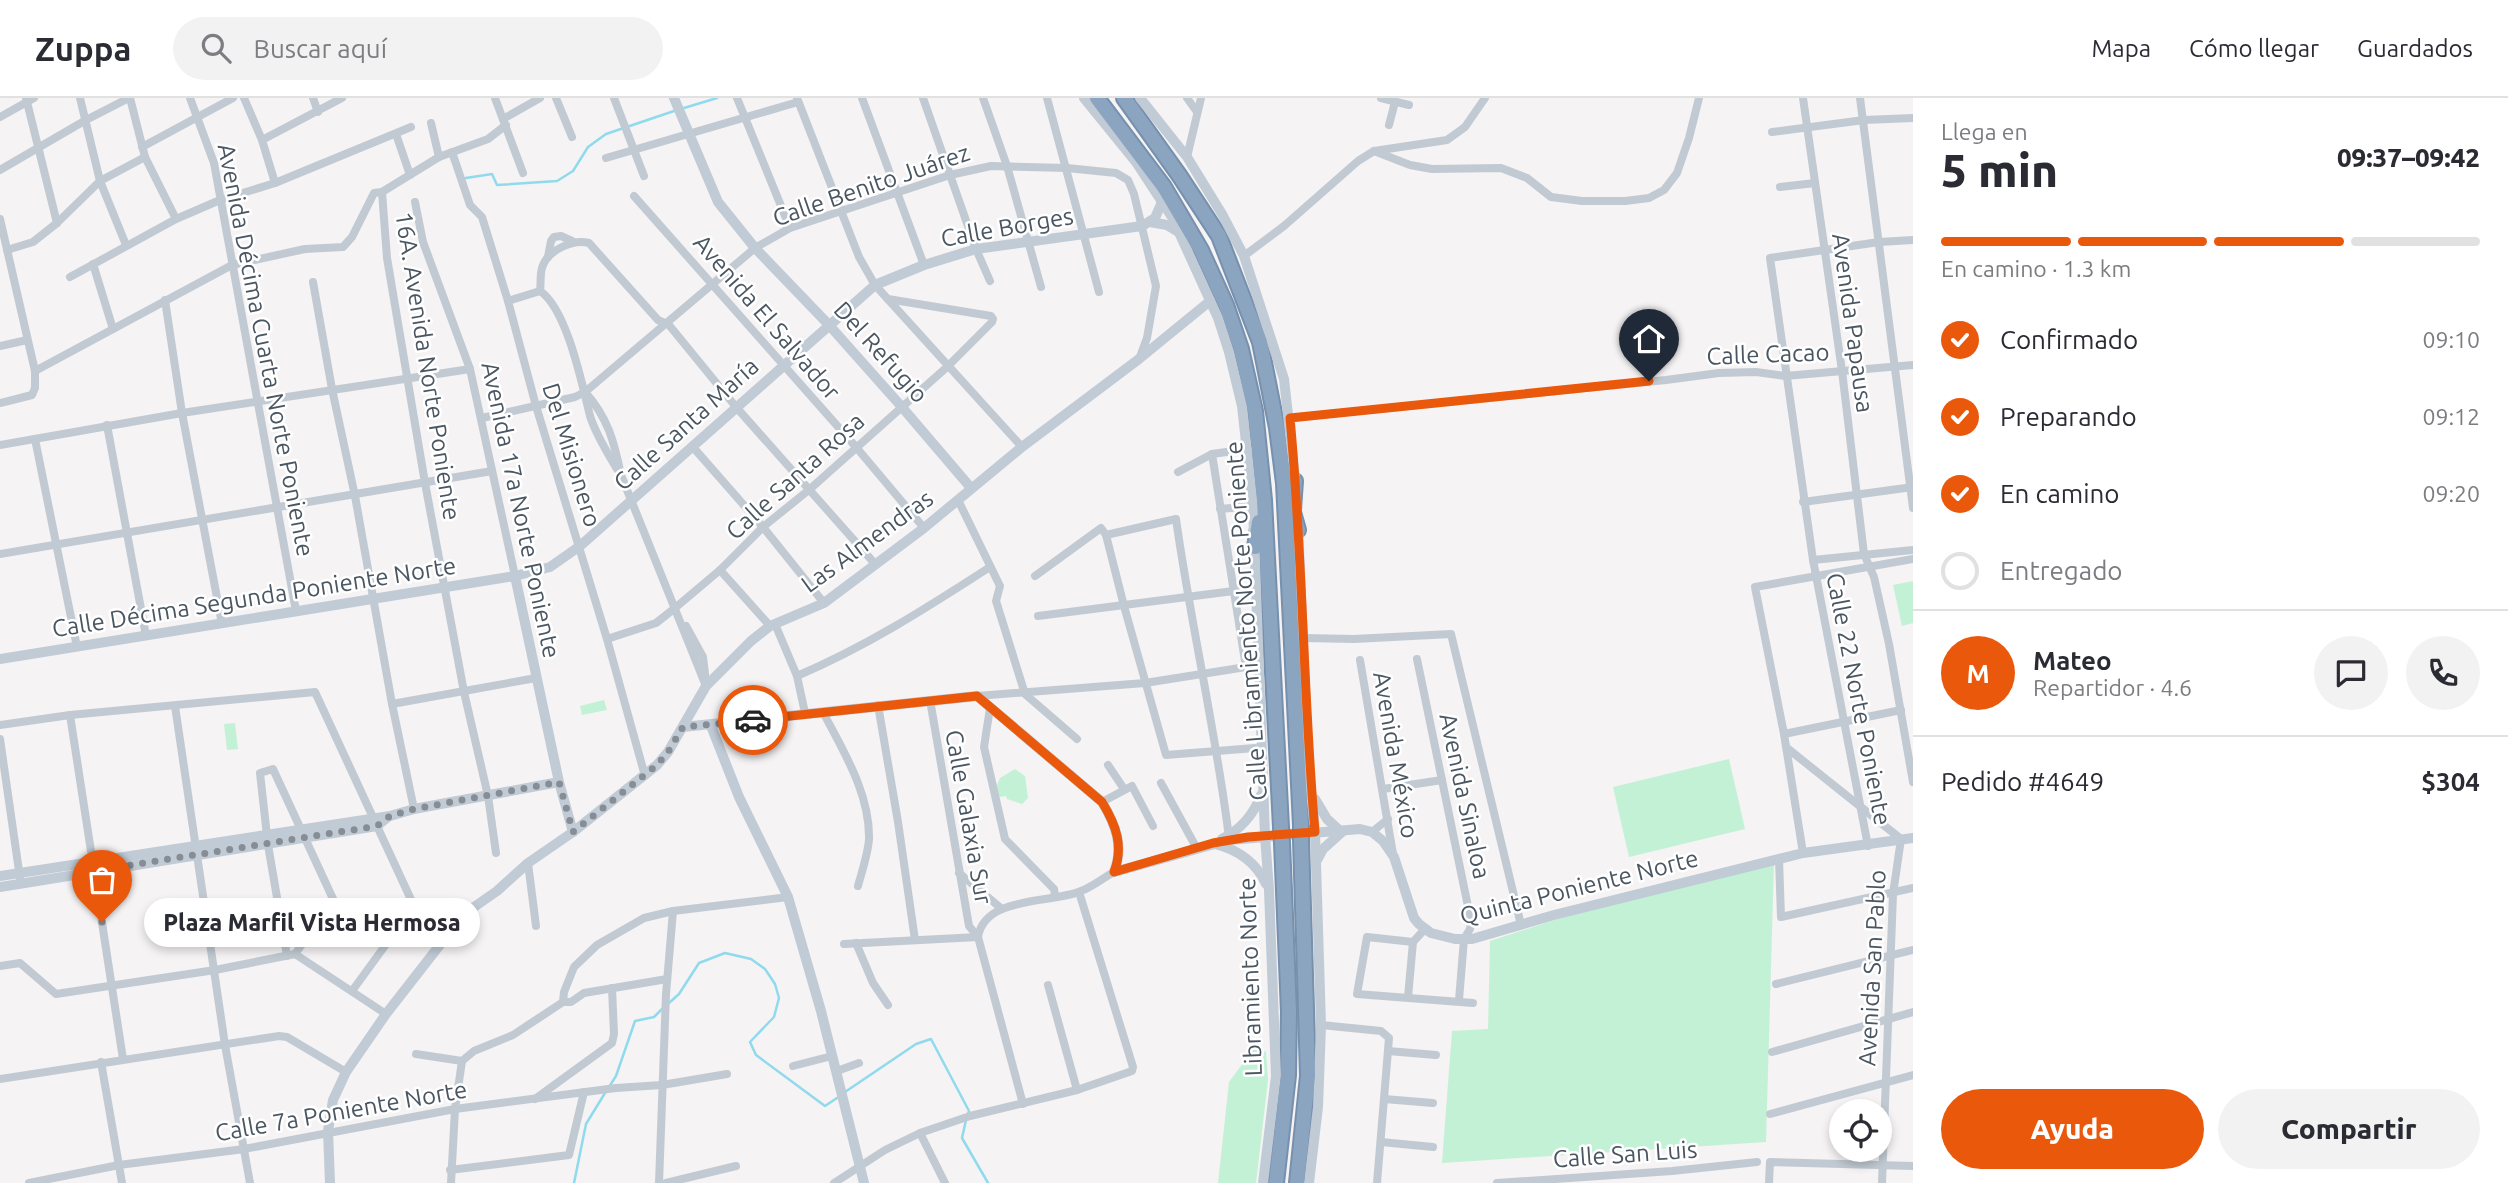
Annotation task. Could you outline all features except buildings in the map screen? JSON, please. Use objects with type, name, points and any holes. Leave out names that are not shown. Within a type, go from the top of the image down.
[{"type":"highway","name":"Calle Libramiento Norte Poniente","points":[[1124,98],[1219,236],[1260,342],[1290,482],[1287,542],[1301,825],[1308,1076],[1297,1183]]},
{"type":"highway","name":"Calle Libramiento Norte Poniente","points":[[1092,100],[1164,187],[1201,250],[1226,305],[1241,349],[1255,411],[1261,548],[1282,843],[1289,1012],[1288,1075],[1276,1183]]},
{"type":"highway","points":[[1290,482],[1298,530]]},
{"type":"highway","points":[[1259,503],[1261,548]]},
{"type":"highway","points":[[1287,542],[1293,511]]},
{"type":"street","points":[[80,98],[100,181],[126,245]]},
{"type":"street","points":[[0,170],[129,98],[145,157],[176,219]]},
{"type":"street","name":"Avenida Décima Cuarta Norte Poniente","points":[[190,98],[214,163],[296,611]]},
{"type":"street","points":[[142,147],[233,98]]},
{"type":"street","points":[[244,98],[262,140],[275,183]]},
{"type":"street","points":[[313,98],[318,112]]},
{"type":"street","points":[[262,140],[342,98]]},
{"type":"street","points":[[495,98],[523,173]]},
{"type":"street","points":[[35,371],[232,265],[305,248],[344,247],[352,237],[374,193],[382,192],[439,157],[488,139],[504,122],[540,98]]},
{"type":"street","points":[[556,98],[572,137]]},
{"type":"street","points":[[614,98],[644,176]]},
{"type":"street","name":"Del Refugio","points":[[674,98],[718,202],[755,248],[829,325],[971,488]]},
{"type":"street","points":[[737,98],[790,228]]},
{"type":"street","points":[[862,98],[923,265]]},
{"type":"street","points":[[923,98],[976,249],[990,281]]},
{"type":"street","points":[[983,98],[1031,243],[1041,287]]},
{"type":"street","points":[[1047,98],[1099,292]]},
{"type":"street","points":[[1140,98],[1187,157],[1244,256],[1284,379],[1290,418],[1290,482],[1298,530],[1315,832],[1321,1025],[1318,1107],[1309,1183]]},
{"type":"street","points":[[1187,98],[1198,103],[1187,157]]},
{"type":"street","points":[[1381,98],[1409,105]]},
{"type":"street","points":[[1244,256],[1284,226],[1358,161],[1374,151],[1447,139],[1465,127],[1485,98]]},
{"type":"street","points":[[1374,151],[1410,166],[1432,169],[1501,168],[1527,178],[1551,197],[1604,201],[1649,198],[1664,190],[1677,173],[1699,98]]},
{"type":"street","name":"Avenida Papausa","points":[[1803,98],[1842,370],[1864,554],[1874,577],[1913,782]]},
{"type":"street","points":[[1860,98],[1913,508]]},
{"type":"street","points":[[0,117],[29,99],[57,223]]},
{"type":"street","points":[[606,158],[798,100],[840,212],[859,257],[875,285],[1022,447]]},
{"type":"street","points":[[1092,100],[1136,162],[1180,233],[1230,352],[1259,503],[1220,509]]},
{"type":"street","points":[[1389,125],[1395,102]]},
{"type":"street","points":[[1772,132],[1864,120],[1913,118]]},
{"type":"street","points":[[431,123],[439,157]]},
{"type":"street","points":[[70,277],[176,219],[220,200],[275,183],[411,127]]},
{"type":"street","points":[[396,134],[411,175]]},
{"type":"street","name":"Del Misionero","points":[[452,152],[470,205],[482,217],[508,301],[645,776]]},
{"type":"street","points":[[7,250],[33,242],[57,223],[100,181],[145,157]]},
{"type":"street","name":"Calle Benito Juárez","points":[[585,392],[755,248],[790,228],[950,175],[975,168],[1007,166],[1116,173],[1126,177],[1146,224]]},
{"type":"street","points":[[1780,187],[1815,183]]},
{"type":"street","name":"16A. Avenida Norte Poniente","points":[[382,192],[387,258],[425,483],[464,692],[488,796],[496,853]]},
{"type":"street","name":"Avenida El Salvador","points":[[634,197],[713,283],[924,528]]},
{"type":"street","name":"Avenida 17a Norte Poniente","points":[[415,202],[423,242],[470,369],[559,782],[573,832]]},
{"type":"street","points":[[1139,359],[1147,338],[1156,286],[1146,224],[1158,213],[1162,202]]},
{"type":"street","points":[[0,219],[35,371],[34,394],[0,403]]},
{"type":"street","name":"Calle Borges","points":[[875,285],[923,265],[976,249],[1146,224],[1167,225],[1180,233]]},
{"type":"street","points":[[541,291],[542,267],[554,237],[561,236],[572,241],[589,243],[658,320],[665,323],[876,565]]},
{"type":"street","points":[[1824,251],[1879,242],[1913,240]]},
{"type":"street","points":[[548,257],[572,241]]},
{"type":"street","name":"Calle 22 Norte Poniente","points":[[1824,251],[1770,258],[1803,502],[1868,846]]},
{"type":"street","points":[[93,264],[113,329]]},
{"type":"street","points":[[313,282],[414,809]]},
{"type":"street","name":"Calle Santa María","points":[[515,576],[550,567],[580,546],[875,285]]},
{"type":"street","points":[[508,301],[541,291],[549,296],[558,310],[585,392],[600,409],[614,442],[621,475],[675,608],[700,648],[706,668],[706,686]]},
{"type":"street","name":"Calle Santa Rosa","points":[[607,639],[656,623],[675,608],[947,367],[993,319],[991,316],[888,299]]},
{"type":"street","points":[[165,300],[182,413],[222,624]]},
{"type":"street","name":"Las Almendras","points":[[330,1183],[328,1131],[333,1100],[346,1072],[386,1014],[464,914],[645,776],[668,752],[706,686],[733,657],[772,625],[824,603],[876,565],[1210,301]]},
{"type":"street","points":[[0,345],[27,340]]},
{"type":"street","name":"Calle Cacao","points":[[1290,418],[1719,373],[1756,372],[1785,376],[1913,365]]},
{"type":"street","points":[[0,445],[107,425],[470,369]]},
{"type":"street","points":[[482,418],[575,397],[585,392]]},
{"type":"street","points":[[107,425],[146,636]]},
{"type":"street","points":[[35,439],[77,647]]},
{"type":"street","points":[[692,446],[764,527],[824,603]]},
{"type":"street","points":[[1178,472],[1212,454],[1248,449]]},
{"type":"street","points":[[683,727],[930,700],[1145,683],[1246,667],[1212,454]]},
{"type":"street","points":[[0,554],[492,471]]},
{"type":"street","points":[[1803,502],[1912,487]]},
{"type":"street","points":[[958,500],[1000,586],[996,601],[1025,694],[1077,739]]},
{"type":"street","points":[[1035,576],[1104,531],[1176,519],[1187,596],[1217,752],[1229,841],[1261,873],[1269,890]]},
{"type":"street","points":[[1104,531],[1166,755],[1255,748]]},
{"type":"street","name":"Libramiento Norte","points":[[1261,548],[1257,588],[1276,1076],[1263,1183]]},
{"type":"street","points":[[1813,560],[1913,550]]},
{"type":"street","points":[[1803,853],[1787,748],[1755,587],[1913,559]]},
{"type":"street","points":[[797,676],[847,655],[901,625],[990,567]]},
{"type":"street","points":[[720,570],[772,625],[797,676],[805,713]]},
{"type":"street","name":"Calle Décima Segunda Poniente Norte","points":[[0,659],[515,576]]},
{"type":"street","points":[[1038,616],[1257,588]]},
{"type":"street","points":[[1303,638],[1451,634],[1521,925]]},
{"type":"street","name":"Avenida Sinaloa","points":[[1417,659],[1471,921],[1464,939],[1460,1000]]},
{"type":"street","name":"Avenida México","points":[[1360,660],[1394,856]]},
{"type":"street","points":[[392,704],[536,678]]},
{"type":"street","points":[[0,725],[70,715],[315,692],[414,906],[352,991]]},
{"type":"street","points":[[977,696],[1102,802],[1115,823],[1119,842],[1118,862],[1114,872]]},
{"type":"street","name":"Calle Galaxia Sur","points":[[930,700],[969,926],[978,937],[1023,1104]]},
{"type":"street","points":[[878,705],[915,940]]},
{"type":"street","points":[[175,706],[225,1045],[250,1183]]},
{"type":"street","points":[[990,708],[984,747],[1005,839],[1054,889],[1055,896]]},
{"type":"street","points":[[1784,734],[1901,710]]},
{"type":"street","points":[[823,712],[854,770],[866,815],[869,842],[858,886]]},
{"type":"street","points":[[70,715],[123,1059]]},
{"type":"street","points":[[711,726],[739,797],[788,897],[837,1071],[864,1183]]},
{"type":"street","points":[[0,739],[20,879]]},
{"type":"street","points":[[1787,748],[1900,839]]},
{"type":"street","points":[[1108,765],[1124,789]]},
{"type":"street","points":[[0,966],[20,962],[56,994],[215,970],[291,955],[334,901],[274,769],[260,773],[268,841],[291,955],[386,1014]]},
{"type":"street","points":[[1383,789],[1442,780]]},
{"type":"street","points":[[0,887],[20,879],[94,866],[375,823],[414,809],[559,782]]},
{"type":"street","points":[[1161,783],[1196,847]]},
{"type":"street","points":[[1102,802],[1132,786],[1153,826]]},
{"type":"street","points":[[1229,841],[1251,815],[1263,787]]},
{"type":"street","points":[[1311,789],[1318,807],[1327,819],[1343,829]]},
{"type":"street","points":[[1372,832],[1388,819]]},
{"type":"street","points":[[1315,863],[1328,843],[1343,829]]},
{"type":"street","points":[[844,944],[978,937],[980,928],[1002,909],[1079,892],[1114,872],[1196,847],[1265,835],[1343,829],[1372,832],[1383,841],[1394,856],[1414,918],[1424,930],[1413,942],[1408,997]]},
{"type":"street","name":"Quinta Poniente Norte","points":[[1424,930],[1455,939],[1472,939],[1803,853],[1913,838]]},
{"type":"street","name":"Avenida San Pablo","points":[[1882,1183],[1893,894],[1900,839]]},
{"type":"street","points":[[1779,859],[1781,917],[1913,888]]},
{"type":"street","points":[[528,863],[536,926]]},
{"type":"street","points":[[959,873],[1002,909]]},
{"type":"street","points":[[0,876],[20,879]]},
{"type":"street","points":[[834,1183],[885,1150],[920,1133],[970,1116],[1077,1090],[1132,1071],[1079,892]]},
{"type":"street","points":[[563,1002],[564,992],[574,968],[597,945],[644,918],[673,911],[788,897]]},
{"type":"street","points":[[659,1183],[666,994],[673,911]]},
{"type":"street","points":[[1413,942],[1367,937],[1357,994],[1473,1003]]},
{"type":"street","points":[[856,943],[873,983],[888,1004]]},
{"type":"street","points":[[1776,985],[1913,950]]},
{"type":"street","points":[[451,1183],[455,1109],[462,1061],[474,1051],[513,1035],[563,1002],[571,1002],[584,993],[667,979]]},
{"type":"street","points":[[1048,985],[1077,1090]]},
{"type":"street","points":[[535,1099],[612,1043],[612,988]]},
{"type":"street","points":[[1772,1052],[1913,1012]]},
{"type":"street","points":[[1321,1025],[1382,1031],[1389,1038],[1377,1183]]},
{"type":"street","points":[[0,1079],[279,1035],[287,1037],[346,1072]]},
{"type":"street","points":[[1388,1051],[1436,1055]]},
{"type":"street","points":[[416,1054],[462,1061]]},
{"type":"street","points":[[793,1066],[832,1056]]},
{"type":"street","points":[[101,1062],[122,1183]]},
{"type":"street","points":[[837,1071],[859,1063]]},
{"type":"street","name":"Calle 7a Poniente Norte","points":[[29,1183],[119,1166],[244,1149],[455,1109],[616,1088],[662,1085],[727,1073]]},
{"type":"street","points":[[1770,1114],[1913,1075]]},
{"type":"street","points":[[450,1170],[569,1155],[588,1092]]},
{"type":"street","points":[[1384,1099],[1433,1103]]},
{"type":"street","points":[[920,1133],[945,1183]]},
{"type":"street","points":[[1381,1142],[1433,1147]]},
{"type":"street","name":"Calle San Luis","points":[[1497,1183],[1626,1178],[1757,1162]]},
{"type":"street","points":[[1769,1183],[1770,1162],[1913,1166]]},
{"type":"street","points":[[666,1183],[736,1166]]},
{"type":"street","points":[[1672,1171],[1674,1183]]},
{"type":"green space","points":[[1913,581],[1913,623],[1902,626],[1893,585]]},
{"type":"green space","points":[[604,700],[607,710],[582,715],[580,706]]},
{"type":"green space","points":[[235,723],[238,749],[227,750],[224,724]]},
{"type":"green space","points":[[1729,759],[1745,829],[1629,857],[1613,787]]},
{"type":"green space","points":[[1015,769],[1025,776],[1028,798],[1022,804],[1007,799],[1006,796],[1000,797],[994,792],[1000,778]]},
{"type":"green space","points":[[1774,863],[1766,1142],[1442,1163],[1452,1031],[1488,1029],[1490,941],[1558,919]]},
{"type":"green space","points":[[1255,1047],[1266,1052],[1268,1080],[1256,1183],[1218,1183],[1229,1082]]},
{"type":"waterway","points":[[684,108],[717,98]]},
{"type":"waterway","points":[[466,178],[492,174],[497,185],[557,181],[573,171],[588,147],[606,134],[677,110]]},
{"type":"waterway","points":[[669,1003],[679,994],[699,963],[725,953],[751,959],[765,969],[775,984],[779,998],[774,1017],[750,1042],[756,1055],[825,1106],[840,1096]]},
{"type":"waterway","points":[[609,1087],[616,1076],[635,1021],[654,1017],[662,1009]]},
{"type":"waterway","points":[[845,1092],[916,1044],[931,1039],[969,1111],[968,1114]]},
{"type":"waterway","points":[[574,1183],[586,1124],[605,1093]]},
{"type":"waterway","points":[[966,1120],[962,1138],[988,1183]]},
{"type":"way so far","points":[[102,922],[94,871],[377,826],[390,816],[414,809],[559,782],[573,832],[657,765],[683,727],[753,720]]},
{"type":"place","name":"Plaza Marfil Vista Hermosa","points":[[102,922]]},
{"type":"route","points":[[753,720],[977,696],[1102,802],[1115,823],[1119,842],[1118,862],[1114,872],[1213,843],[1248,837],[1315,832],[1308,759],[1290,418],[1649,381]]}]
